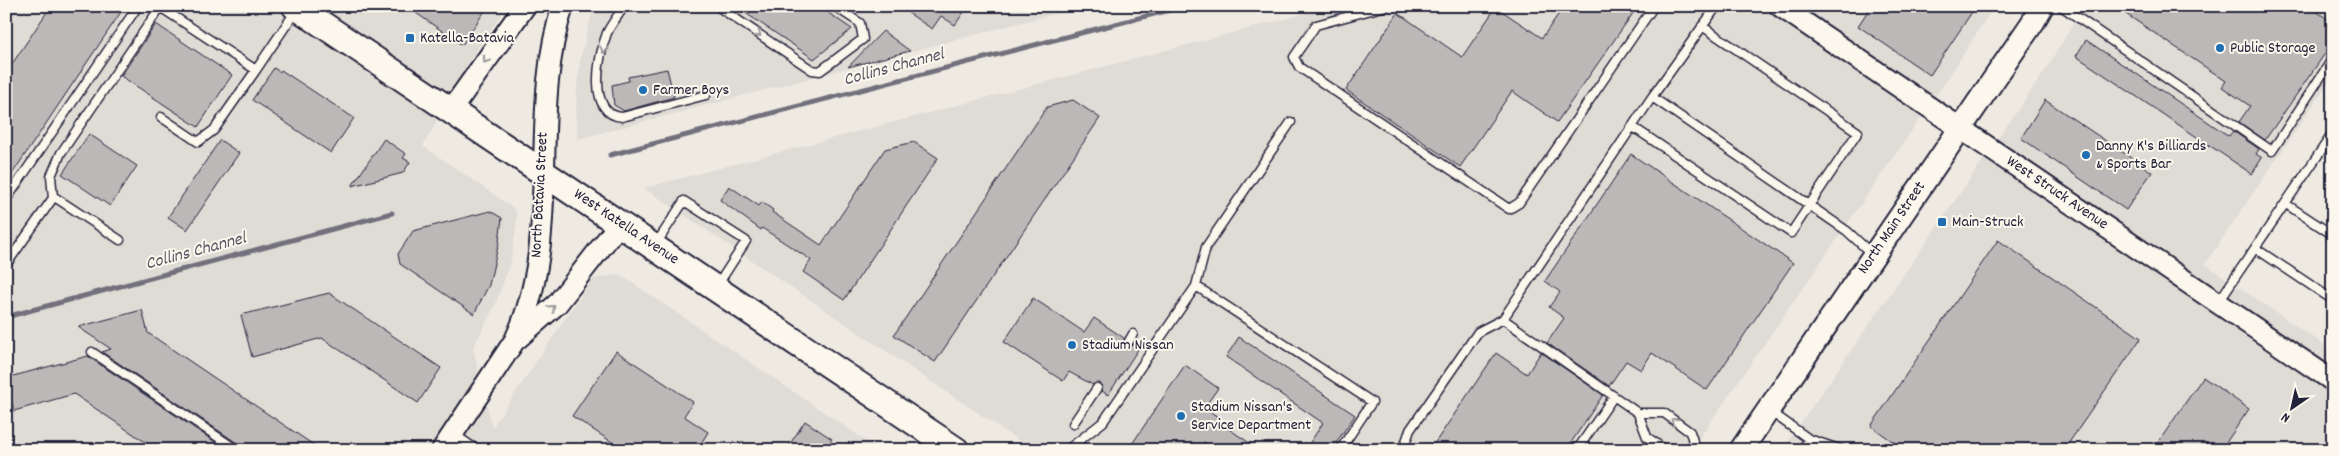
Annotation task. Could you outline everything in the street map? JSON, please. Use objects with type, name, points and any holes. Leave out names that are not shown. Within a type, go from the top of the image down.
[{"type":"main road","name":"North Main Street","points":[[1741,450],[2034,22],[2042,6]]},
{"type":"main road","name":"West Katella Avenue","points":[[296,7],[655,246],[956,450]]},
{"type":"street","points":[[451,110],[525,6]]},
{"type":"street","name":"North Batavia Street","points":[[447,442],[515,340],[523,324],[538,258],[542,224],[542,171],[548,89],[553,51],[563,6]]},
{"type":"street","name":"West Struck Avenue","points":[[1780,6],[2333,381]]},
{"type":"street","points":[[515,340],[558,304],[620,223]]},
{"type":"lane","points":[[6,200],[138,6]]},
{"type":"lane","points":[[624,6],[606,35],[600,66],[600,100],[608,113],[613,116],[622,117],[706,95]]},
{"type":"lane","points":[[717,6],[812,70],[820,71],[863,39],[860,23],[834,6]]},
{"type":"lane","points":[[1386,6],[1316,25],[1294,57],[1299,68],[1509,209],[1520,203],[1654,6]]},
{"type":"lane","points":[[1402,450],[1410,430],[1478,332],[1503,319],[1632,127],[1717,6]]},
{"type":"lane","points":[[2061,6],[2272,150],[2333,58]]},
{"type":"lane","points":[[6,265],[53,196],[51,176],[61,153],[160,7],[256,70]]},
{"type":"lane","points":[[161,118],[198,142],[214,130],[256,70],[296,7]]},
{"type":"lane","points":[[1632,127],[1791,233],[1858,132],[1702,26]]},
{"type":"lane","points":[[1652,98],[1847,231],[1873,255]]},
{"type":"lane","points":[[1068,450],[1103,422],[1196,286],[1206,246],[1291,122]]},
{"type":"lane","points":[[2218,303],[2332,136]]},
{"type":"lane","points":[[53,196],[120,240]]},
{"type":"lane","points":[[655,246],[684,201],[746,241],[716,288]]},
{"type":"lane","points":[[2286,204],[2333,235]]},
{"type":"lane","points":[[2255,248],[2333,300]]},
{"type":"lane","points":[[1196,286],[1372,402],[1340,450]]},
{"type":"lane","points":[[1503,319],[1638,413],[1647,437],[1665,450]]},
{"type":"lane","points":[[1128,341],[1133,334]]},
{"type":"lane","points":[[92,352],[237,450]]},
{"type":"lane","points":[[1073,424],[1097,388]]},
{"type":"lane","points":[[1577,450],[1614,396]]},
{"type":"lane","points":[[1768,410],[1810,439],[1842,450]]},
{"type":"lane","points":[[1638,413],[1664,413],[1690,432],[1696,450]]},
{"type":"lane","points":[[1802,450],[1810,439]]},
{"type":"lane","points":[[447,442],[477,450]]},
{"type":"shaded area","points":[[6,6],[507,6],[470,60],[423,146],[512,207],[516,212],[517,221],[511,260],[496,303],[473,348],[492,428],[592,279],[619,274],[880,450],[6,450]]},
{"type":"shaded area","points":[[594,6],[1064,6],[1069,10],[578,139],[576,120],[577,87],[581,55]]},
{"type":"shaded area","points":[[1334,6],[1994,6],[1948,78],[1691,450],[1039,450],[1027,442],[1021,442],[644,188]]},
{"type":"shaded area","points":[[2083,6],[2333,6],[2333,76],[2205,264],[2333,351],[2333,450],[1782,450],[2049,65]]},
{"type":"building","points":[[51,6],[125,6],[6,183],[6,73]]},
{"type":"building","points":[[406,6],[488,6],[462,45]]},
{"type":"building","points":[[735,6],[818,6],[852,29],[814,59]]},
{"type":"building","points":[[898,6],[968,6],[955,25],[941,16],[932,29]]},
{"type":"building","points":[[1564,6],[1638,6],[1557,122],[1512,91],[1460,167],[1346,90],[1398,13],[1462,57],[1496,7],[1542,38]]},
{"type":"building","points":[[1871,6],[1976,6],[1930,75],[1858,26]]},
{"type":"building","points":[[2114,6],[2309,6],[2333,23],[2333,42],[2265,140],[2239,122],[2250,106],[2222,87],[2226,81]]},
{"type":"building","points":[[156,24],[232,75],[198,127],[121,76]]},
{"type":"building","points":[[883,31],[910,51],[848,67],[879,35]]},
{"type":"building","points":[[2086,40],[2229,136],[2233,131],[2259,149],[2256,154],[2262,158],[2252,174],[2076,56]]},
{"type":"building","points":[[274,68],[280,72],[281,70],[354,118],[331,153],[252,100]]},
{"type":"building","name":"Farmer Boys","points":[[667,69],[674,97],[624,111],[614,105],[612,85],[629,81],[628,77]]},
{"type":"building","points":[[1073,100],[1100,118],[935,362],[894,335],[1047,107]]},
{"type":"building","name":"Danny K's Billiards & Sports Bar","points":[[2045,100],[2152,172],[2126,210],[2021,138]]},
{"type":"building","points":[[89,134],[137,166],[110,206],[62,174]]},
{"type":"building","points":[[384,139],[406,154],[403,158],[410,162],[403,173],[352,186]]},
{"type":"building","points":[[220,140],[239,153],[187,230],[168,217]]},
{"type":"building","points":[[914,142],[938,158],[844,300],[803,272],[811,260],[762,228],[761,230],[720,200],[729,186],[759,206],[762,202],[773,210],[772,212],[821,245],[885,149]]},
{"type":"building","points":[[1631,154],[1793,263],[1707,390],[1652,353],[1641,370],[1626,361],[1609,386],[1547,343],[1564,318],[1549,307],[1560,292],[1545,281]]},
{"type":"building","points":[[490,211],[502,218],[499,242],[489,285],[474,314],[400,264],[398,254],[413,231]]},
{"type":"building","points":[[1998,240],[2141,338],[2064,450],[1905,450],[1871,426]]},
{"type":"building","points":[[329,293],[441,368],[418,403],[322,338],[252,357],[241,315]]},
{"type":"building","name":"Stadium Nissan","points":[[1033,298],[1084,332],[1094,318],[1124,338],[1126,346],[1130,347],[1134,344],[1139,348],[1108,395],[1102,391],[1100,383],[1093,385],[1069,372],[1063,381],[1004,342]]},
{"type":"building","points":[[142,310],[148,333],[321,450],[267,450],[259,444],[256,450],[243,450],[240,445],[102,352],[111,349],[78,327]]},
{"type":"building","points":[[1239,337],[1355,415],[1331,450],[1305,450],[1323,423],[1226,357]]},
{"type":"building","points":[[616,351],[693,402],[684,416],[708,432],[697,450],[624,450],[572,416]]},
{"type":"building","points":[[1541,352],[1603,395],[1566,450],[1430,450],[1496,353],[1527,374]]},
{"type":"building","points":[[88,356],[227,450],[157,450],[74,394],[14,411],[6,378]]},
{"type":"building","points":[[1185,365],[1218,388],[1204,408],[1220,418],[1217,421],[1260,450],[1215,450],[1204,442],[1198,450],[1128,450]]},
{"type":"building","points":[[2203,377],[2249,409],[2221,450],[2153,450]]},
{"type":"building","points":[[805,421],[832,439],[825,450],[786,450]]},
{"type":"waterway","name":"Collins Channel","points":[[610,155],[1185,6]]},
{"type":"waterway","name":"Collins Channel","points":[[6,317],[392,213]]},
{"type":"place","name":"Katella-Batavia","points":[[410,38]]},
{"type":"place","name":"Public Storage","points":[[2220,48]]},
{"type":"place","name":"Farmer Boys","points":[[643,90]]},
{"type":"place","name":"Danny K's Billiards & Sports Bar","points":[[2086,155]]},
{"type":"place","name":"Main-Struck","points":[[1942,222]]},
{"type":"place","name":"Stadium Nissan","points":[[1072,345]]},
{"type":"place","name":"Stadium Nissan's Service Department","points":[[1181,416]]}]
